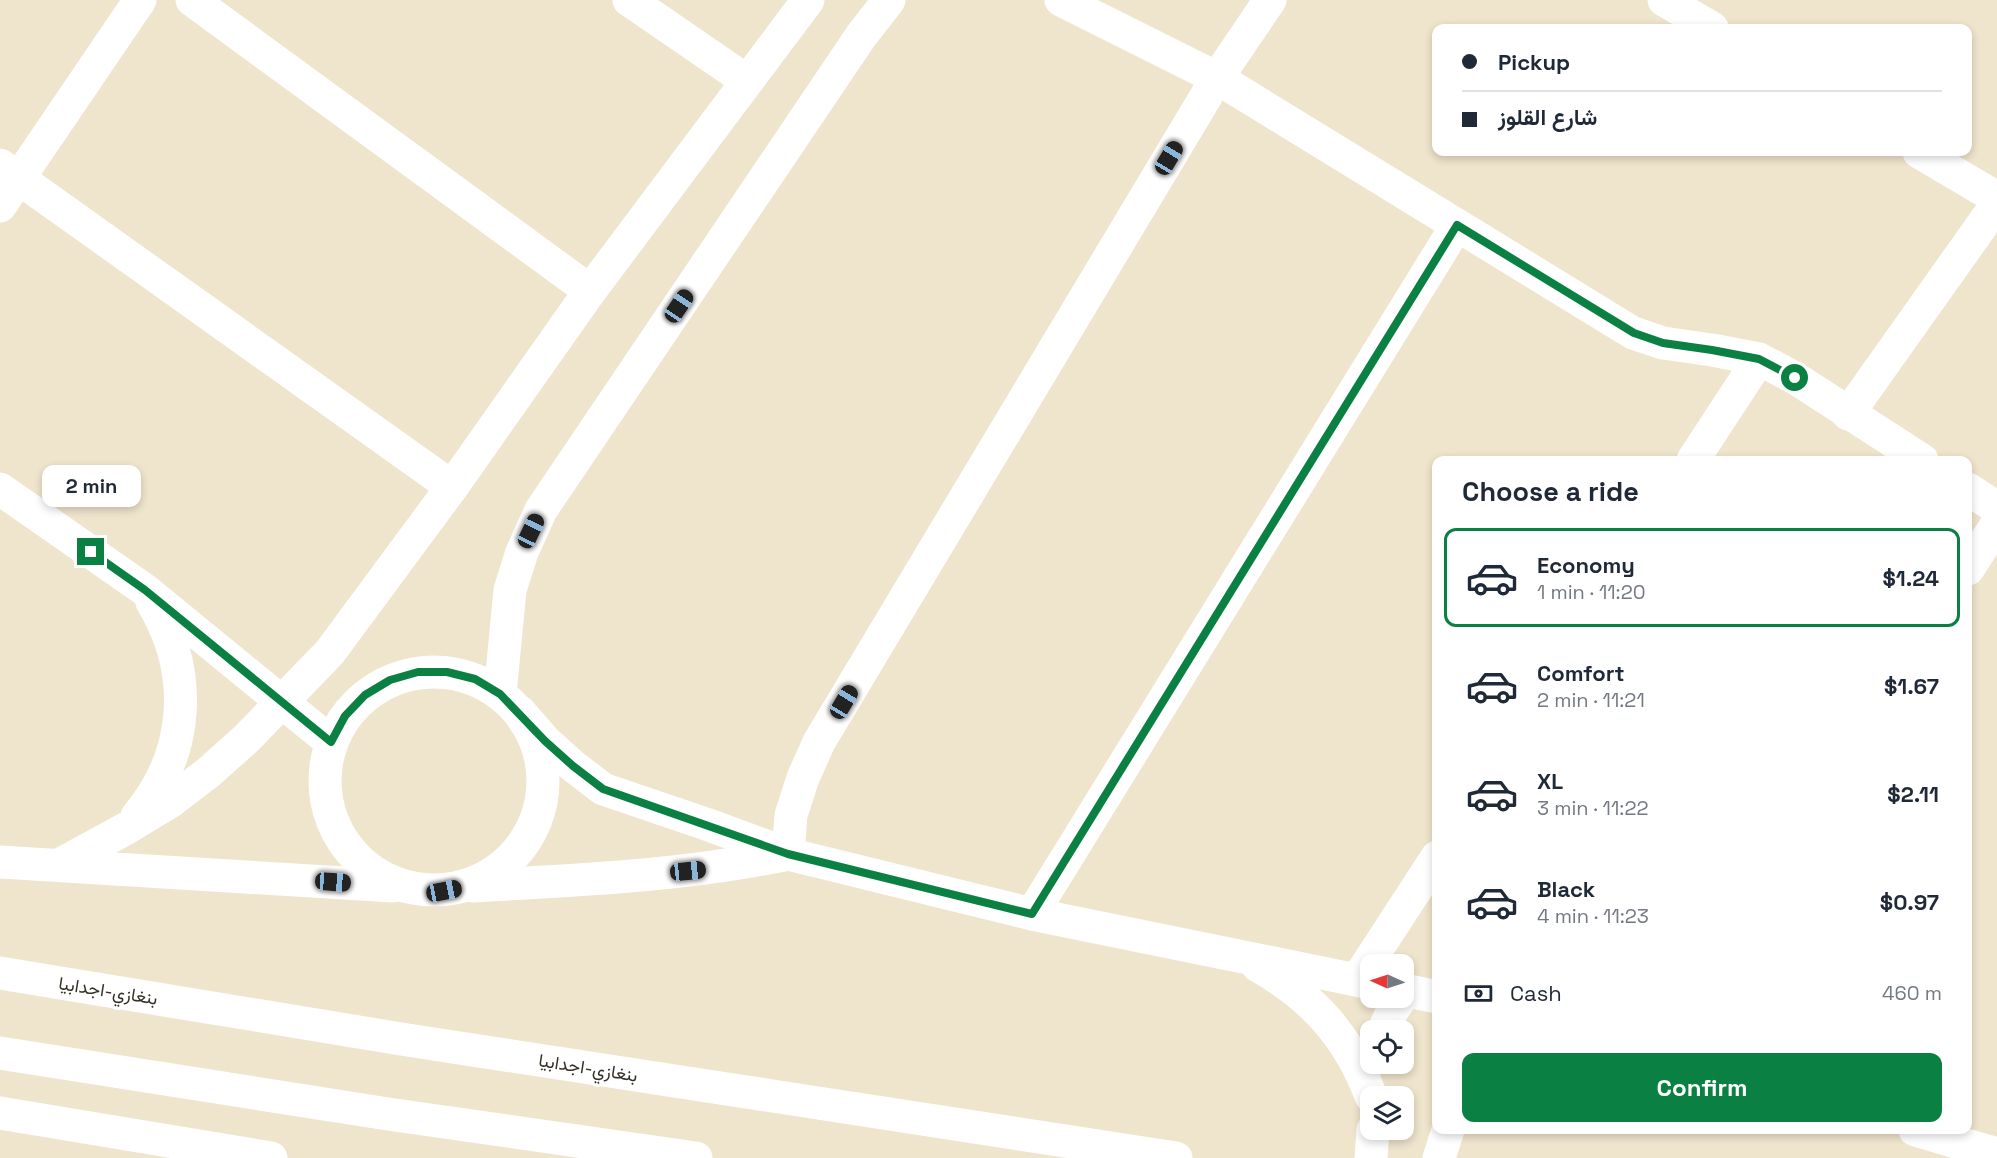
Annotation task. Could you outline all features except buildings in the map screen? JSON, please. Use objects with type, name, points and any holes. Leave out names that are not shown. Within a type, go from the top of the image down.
[{"type":"main road","points":[[0,206],[10,172],[140,0]]},
{"type":"main road","points":[[192,0],[590,291]]},
{"type":"main road","points":[[629,0],[747,81]]},
{"type":"main road","points":[[61,864],[127,828],[170,801],[209,772],[247,738],[330,652],[452,487],[590,291],[808,0]]},
{"type":"main road","points":[[465,887],[489,876],[510,860],[527,839],[538,814],[543,788],[542,761],[533,736],[510,703],[510,590],[522,552],[541,510],[861,36],[890,0]]},
{"type":"main road","points":[[1061,0],[1217,78],[1634,333],[1663,343],[1759,359],[1795,378],[1916,456]]},
{"type":"main road","points":[[788,854],[791,815],[803,778],[819,742],[1217,78],[1270,0]]},
{"type":"main road","points":[[1664,0],[1705,24]]},
{"type":"main road","points":[[1925,156],[1997,198]]},
{"type":"main road","points":[[10,172],[452,487]]},
{"type":"main road","points":[[1848,414],[1997,204]]},
{"type":"main road","points":[[1032,914],[1457,225]]},
{"type":"main road","points":[[1696,456],[1759,359]]},
{"type":"main road","points":[[0,489],[145,590],[331,742]]},
{"type":"main road","points":[[1972,492],[1997,508]]},
{"type":"main road","points":[[1972,563],[1997,524]]},
{"type":"main road","points":[[127,828],[151,800],[168,767],[178,731],[181,694],[177,657],[164,622],[145,590]]},
{"type":"main road","points":[[401,886],[377,875],[357,860],[341,840],[330,817],[325,792],[325,767],[331,742],[345,716],[365,695],[390,680],[418,672],[447,672],[475,679],[510,703],[545,741],[603,789],[788,854],[1032,914],[1360,980]]},
{"type":"main road","points":[[0,862],[401,886],[422,891],[444,891],[465,887],[708,869],[788,854]]},
{"type":"main road","points":[[1380,954],[1432,865]]},
{"type":"main road","points":[[1220,951],[1251,962],[1279,978],[1305,998],[1328,1021],[1348,1047],[1369,1086]]},
{"type":"main road","name":"بنغازي-اجدابيا","points":[[0,973],[401,1040],[1176,1158]]},
{"type":"main road","points":[[0,1053],[388,1114],[696,1158]]},
{"type":"main road","points":[[0,1113],[200,1152],[271,1158]]},
{"type":"main road","points":[[1439,1158],[1447,1134]]},
{"type":"main road","points":[[1930,1134],[1996,1152]]},
{"type":"main road","points":[[1371,1158],[1372,1140]]},
{"type":"route","points":[[91,552],[145,590],[331,742],[345,716],[365,695],[390,680],[418,672],[447,672],[475,679],[500,694],[520,712],[545,741],[603,789],[788,854],[1032,914],[1457,225],[1634,333],[1663,343],[1759,359],[1795,378]]}]
